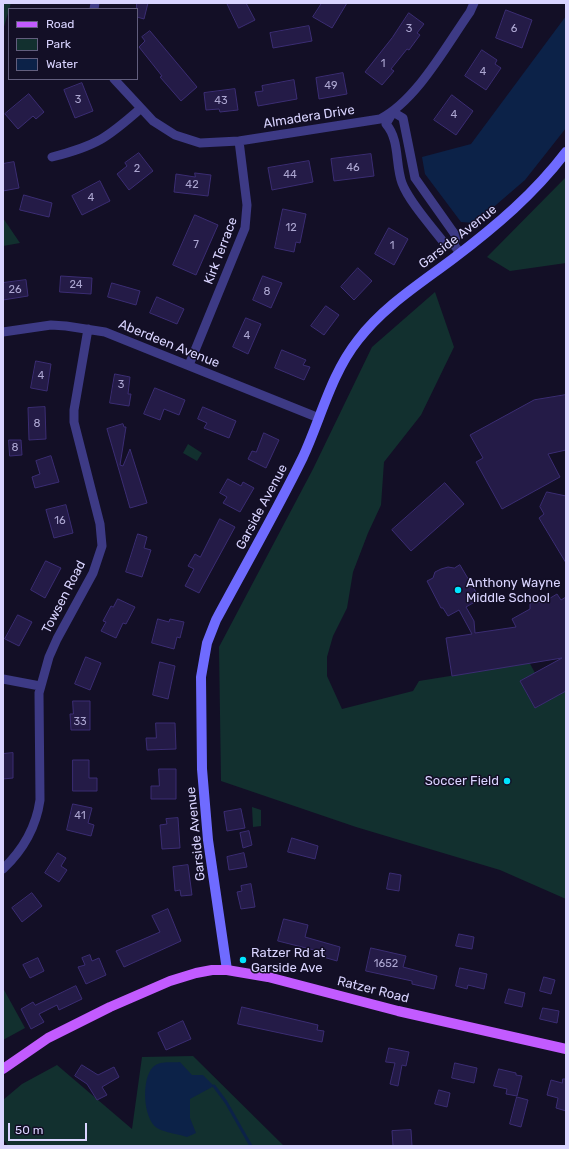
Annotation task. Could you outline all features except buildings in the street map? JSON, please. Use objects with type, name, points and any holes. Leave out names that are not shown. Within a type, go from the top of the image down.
[{"type":"main road","name":"Ratzer Road","points":[[3,1069],[48,1038],[142,992],[196,973],[227,970],[268,977],[398,1011],[566,1050]]},
{"type":"street","name":"Almadera Drive","points":[[115,80],[140,109],[164,129],[188,140],[209,144],[239,141],[380,118],[392,112],[413,94],[470,12],[474,3]]},
{"type":"street","points":[[52,157],[78,151],[100,142],[140,109]]},
{"type":"street","points":[[392,112],[403,118],[415,178],[456,236],[457,249],[445,244],[405,190],[397,159],[394,132],[386,124],[392,112]]},
{"type":"street","name":"Kirk Terrace","points":[[189,365],[245,228],[247,205],[239,141]]},
{"type":"street","name":"Garside Avenue","points":[[227,970],[205,813],[201,685],[203,661],[207,643],[216,620],[302,458],[336,376],[358,340],[391,305],[457,249],[519,206],[566,152]]},
{"type":"street","name":"Aberdeen Avenue","points":[[3,332],[51,325],[88,329],[118,337],[319,418]]},
{"type":"street","name":"Towsen Road","points":[[3,869],[28,840],[39,812],[40,686],[57,639],[93,573],[102,546],[100,524],[74,422],[74,410],[88,329]]},
{"type":"street","points":[[3,679],[40,686]]},
{"type":"green space","points":[[3,3],[11,3],[10,8],[8,8],[3,30]]},
{"type":"green space","points":[[566,177],[566,263],[510,271],[487,257]]},
{"type":"green space","points":[[3,218],[20,243],[3,246]]},
{"type":"green space","points":[[435,292],[454,347],[421,415],[384,462],[381,505],[353,572],[347,608],[333,636],[327,657],[327,676],[342,709],[413,691],[419,681],[518,665],[528,660],[535,673],[520,681],[535,708],[566,691],[566,899],[500,870],[356,827],[221,781],[219,647],[313,469],[372,347]]},
{"type":"green space","points":[[188,444],[202,453],[197,461],[183,453]]},
{"type":"green space","points":[[252,807],[261,810],[261,826],[253,827]]},
{"type":"green space","points":[[3,988],[25,1028],[3,1040]]},
{"type":"green space","points":[[193,1056],[284,1146],[8,1146],[3,1139],[3,1100],[22,1084],[57,1065],[132,1129],[142,1057]]},
{"type":"water","points":[[566,16],[566,128],[525,180],[475,223],[461,222],[425,174],[422,157],[471,144]]},
{"type":"water","points":[[180,1062],[192,1075],[203,1075],[214,1086],[190,1099],[190,1118],[196,1133],[187,1137],[157,1128],[152,1123],[149,1116],[145,1099],[147,1080],[153,1067],[159,1063]]},
{"type":"waterway","points":[[214,1086],[226,1102],[251,1146]]},
{"type":"place","name":"Anthony Wayne Middle School","points":[[458,590]]},
{"type":"place","name":"Soccer Field","points":[[507,781]]},
{"type":"place","name":"Ratzer Rd at Garside Ave","points":[[243,960]]}]
